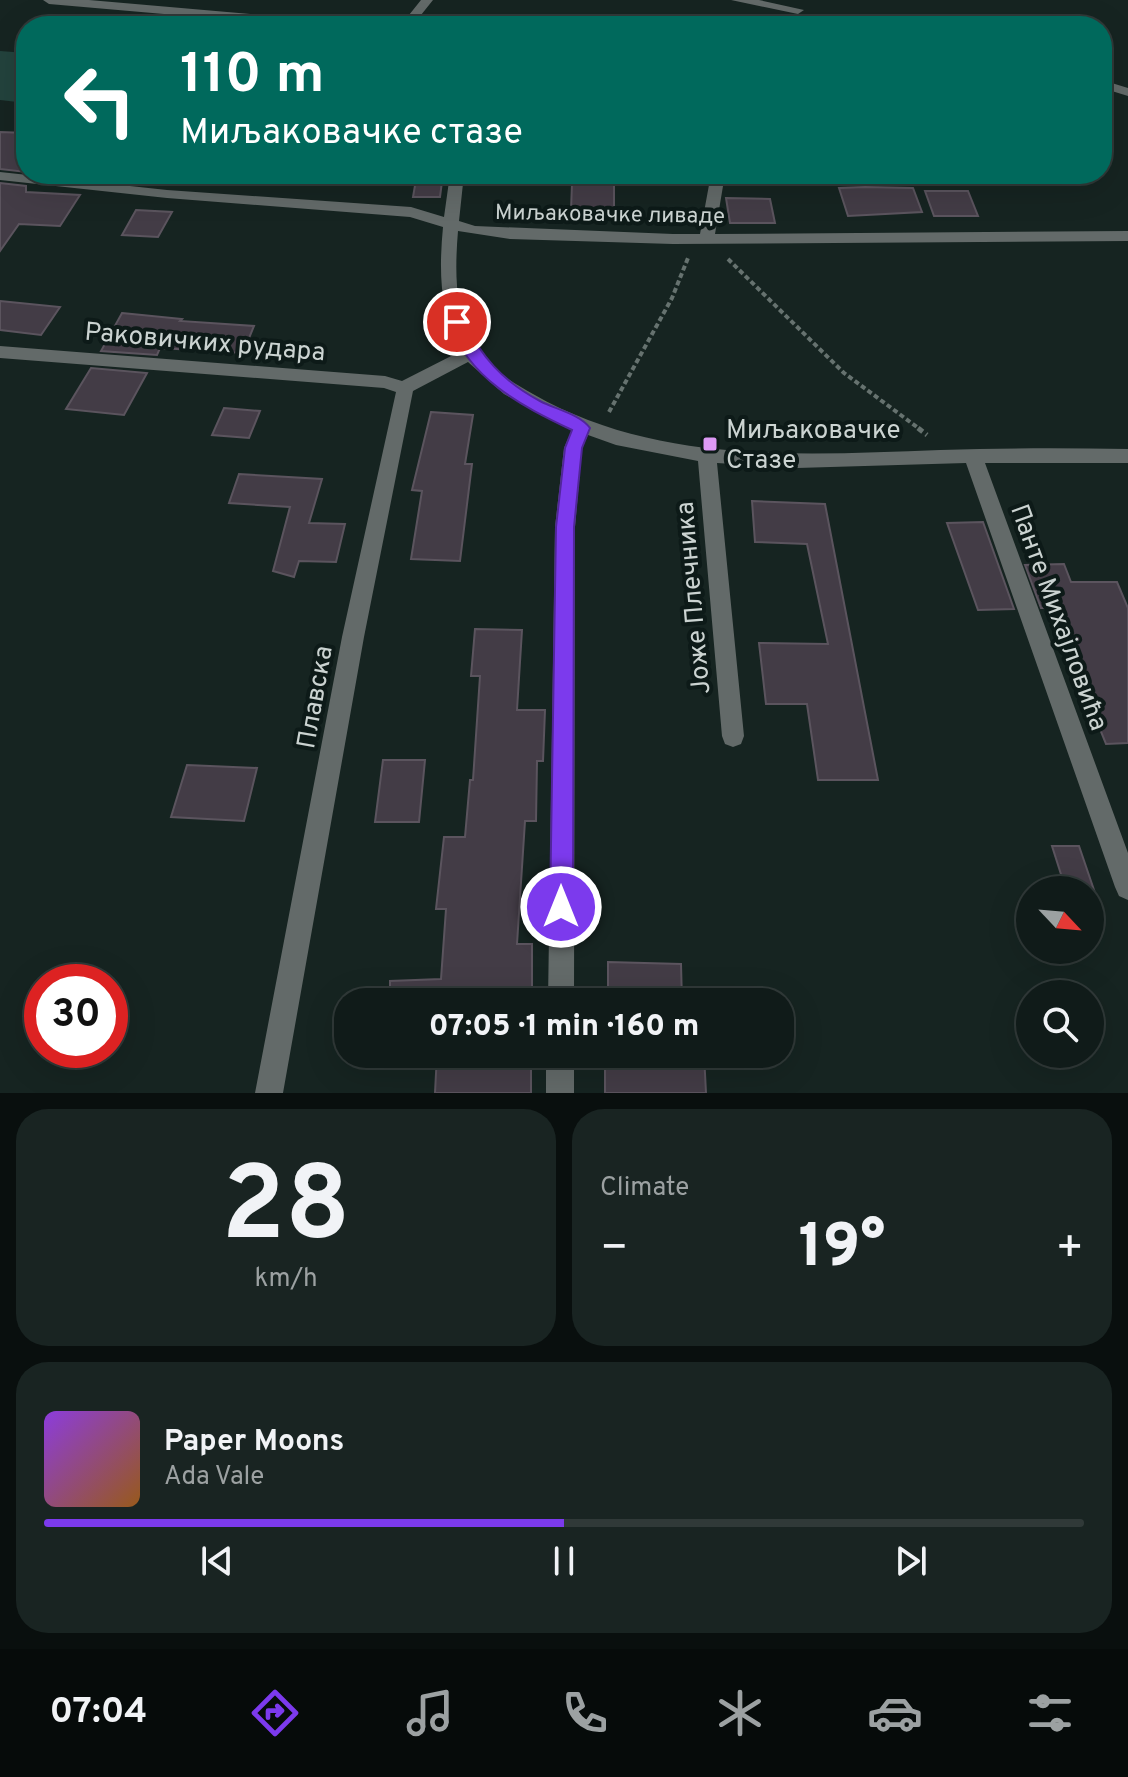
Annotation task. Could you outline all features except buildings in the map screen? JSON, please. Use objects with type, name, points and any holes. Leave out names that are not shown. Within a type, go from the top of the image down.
[{"type":"street","points":[[49,0],[229,16]]},
{"type":"street","points":[[415,16],[427,0]]},
{"type":"street","points":[[737,0],[801,5]]},
{"type":"street","name":"Миљаковачке ливаде","points":[[74,184],[411,212],[474,231],[510,234],[701,238],[1128,236]]},
{"type":"street","points":[[456,184],[451,223],[451,294],[462,339],[483,368],[532,404],[592,431],[707,454],[808,460],[1128,456]]},
{"type":"street","points":[[701,238],[715,184]]},
{"type":"street","name":"Раковичких рудара","points":[[0,352],[385,382],[404,388]]},
{"type":"street","points":[[404,388],[471,353]]},
{"type":"street","name":"Плавска","points":[[269,1093],[353,637],[405,398],[404,388]]},
{"type":"street","points":[[561,988],[565,527],[573,448],[592,431]]},
{"type":"street","name":"Јоже Плечника","points":[[707,454],[733,736]]},
{"type":"street","name":"Панте Михајловића","points":[[973,456],[1128,887]]},
{"type":"street","points":[[560,1068],[560,1093]]},
{"type":"path","points":[[592,431],[679,288],[701,238],[844,373],[936,443],[944,458]]},
{"type":"green space","points":[[0,51],[16,52],[16,102],[0,100]]},
{"type":"place","name":"Миљаковачке Стазе","points":[[710,444]]},
{"type":"route","points":[[457,322],[462,339],[483,368],[532,404],[582,428],[573,448],[565,527],[561,907]]}]
